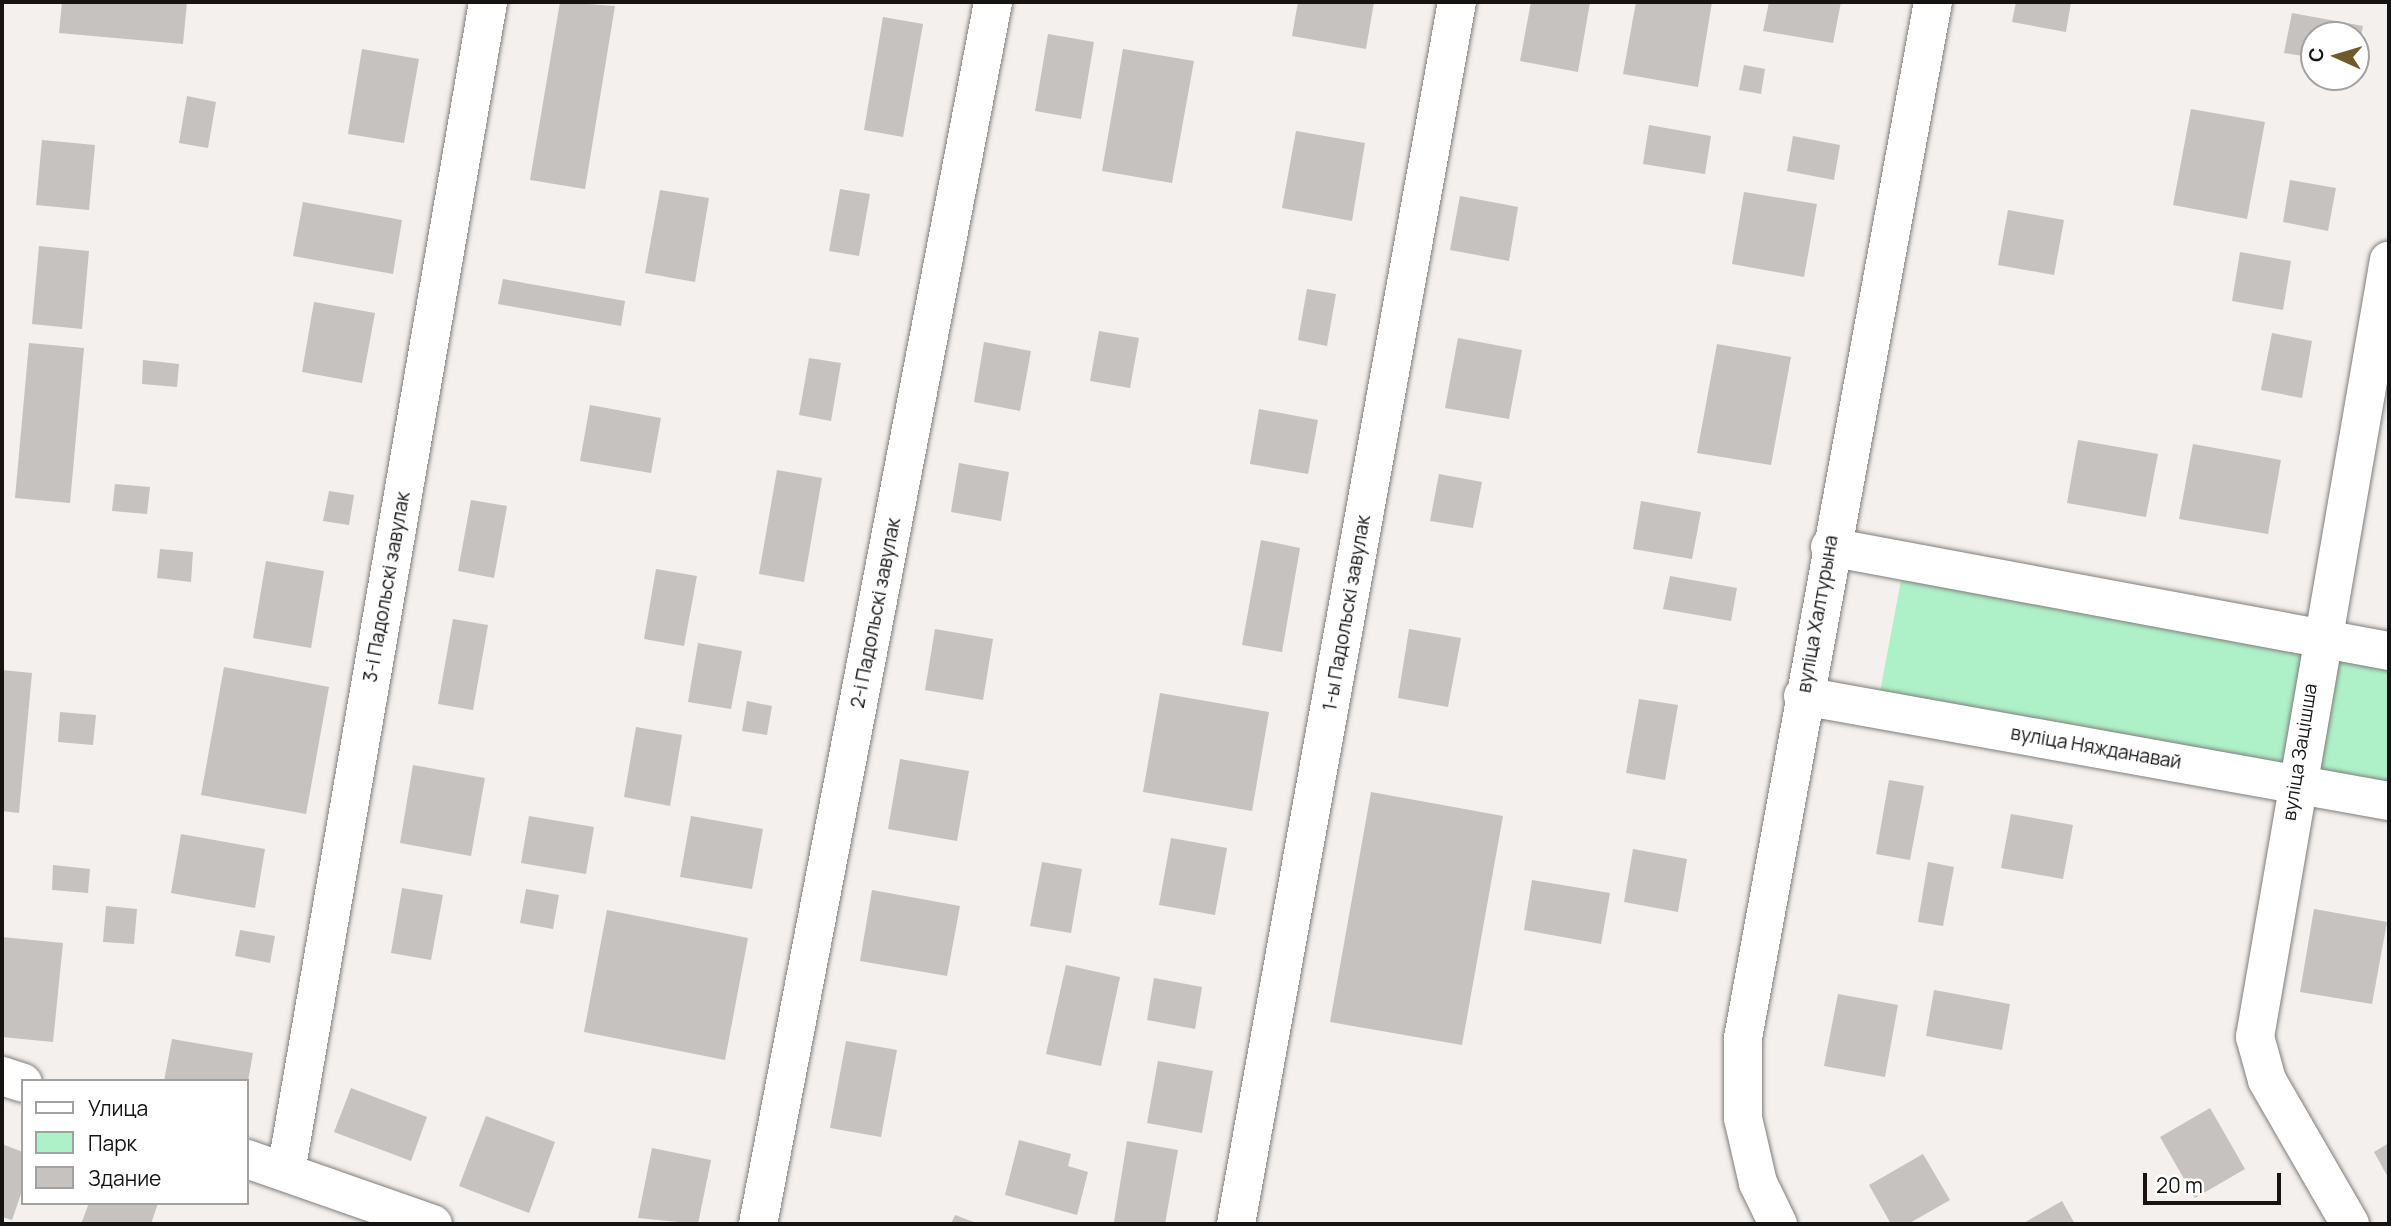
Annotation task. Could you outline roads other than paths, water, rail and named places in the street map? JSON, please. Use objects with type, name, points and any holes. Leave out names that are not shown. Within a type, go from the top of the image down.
[{"type":"street","name":"3-і Падольскі завулак","points":[[286,1172],[488,2]]},
{"type":"street","name":"2-і Падольскі завулак","points":[[758,1224],[993,2]]},
{"type":"street","name":"1-ы Падольскі завулак","points":[[1236,1224],[1457,2]]},
{"type":"street","name":"вуліца Халтурына","points":[[1778,1224],[1758,1183],[1741,1078],[1803,696],[1933,2]]},
{"type":"street","name":"вуліца Зацішша","points":[[2350,1224],[2267,1080],[2256,1048],[2294,783],[2389,260]]},
{"type":"street","points":[[1830,547],[2389,651]]},
{"type":"street","name":"вуліца Няжданавай","points":[[1803,696],[2389,801]]},
{"type":"street","points":[[2,1076],[21,1082]]},
{"type":"street","points":[[248,1159],[433,1224]]}]
